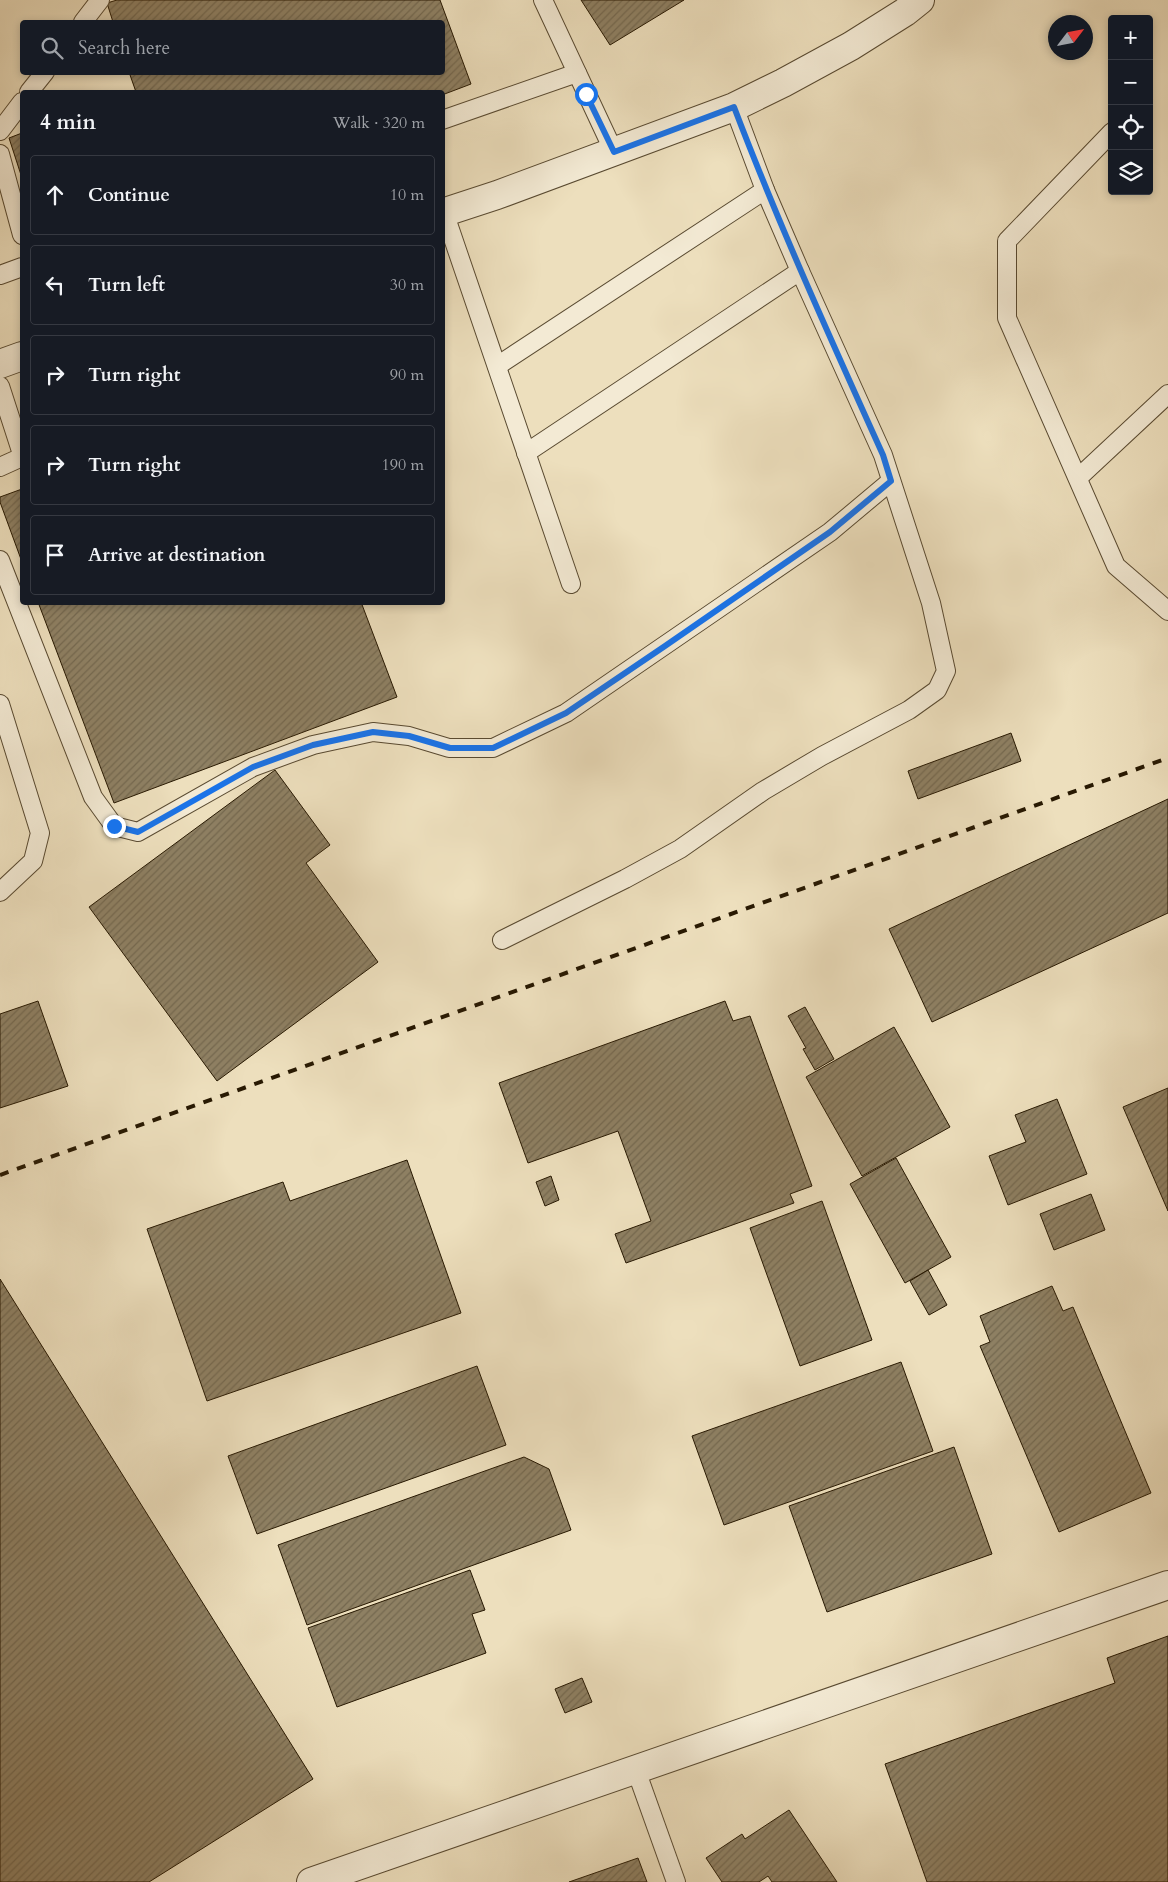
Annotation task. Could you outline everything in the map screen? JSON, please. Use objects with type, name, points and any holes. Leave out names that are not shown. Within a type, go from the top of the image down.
[{"type":"street","points":[[445,212],[734,107],[851,46],[905,12],[920,0]]},
{"type":"street","points":[[0,364],[20,357]]},
{"type":"street","points":[[311,1882],[1168,1585]]},
{"type":"lane","points":[[85,20],[100,0]]},
{"type":"lane","points":[[543,0],[614,152]]},
{"type":"lane","points":[[445,119],[577,73]]},
{"type":"lane","points":[[32,90],[43,75]]},
{"type":"lane","points":[[0,131],[20,105]]},
{"type":"lane","points":[[502,940],[625,879],[680,849],[764,791],[822,756],[909,710],[937,690],[946,671],[932,603],[883,455],[765,190],[734,107]]},
{"type":"lane","points":[[1108,136],[1007,241],[1007,318],[1116,566],[1168,611]]},
{"type":"lane","points":[[0,154],[20,228]]},
{"type":"lane","points":[[497,366],[765,190]]},
{"type":"lane","points":[[445,219],[571,584]]},
{"type":"lane","points":[[0,275],[20,268]]},
{"type":"lane","points":[[526,453],[800,271]]},
{"type":"lane","points":[[0,386],[20,450]]},
{"type":"lane","points":[[1078,478],[1168,394]]},
{"type":"lane","points":[[0,467],[20,457]]},
{"type":"lane","points":[[0,560],[93,797],[114,826],[138,832],[253,767],[313,745],[373,732],[409,736],[450,748],[493,748],[566,713],[830,532],[891,481]]},
{"type":"lane","points":[[0,704],[40,834],[32,861],[0,892]]},
{"type":"lane","points":[[636,1770],[676,1882]]},
{"type":"building","points":[[117,0],[440,0],[471,84],[445,94],[445,90],[135,90],[130,75],[445,75],[445,20],[112,20],[107,3]]},
{"type":"building","points":[[581,0],[684,0],[610,45]]},
{"type":"building","points":[[20,134],[20,172],[9,138]]},
{"type":"building","points":[[20,490],[20,557],[0,502],[0,497]]},
{"type":"building","points":[[39,605],[362,605],[397,697],[114,803]]},
{"type":"building","points":[[1011,733],[1021,761],[918,799],[908,771]]},
{"type":"building","points":[[275,770],[330,845],[306,863],[378,962],[217,1081],[89,907]]},
{"type":"building","points":[[1168,799],[1168,913],[932,1022],[889,929]]},
{"type":"building","points":[[38,1001],[68,1086],[0,1108],[0,1014]]},
{"type":"building","points":[[725,1001],[733,1021],[750,1016],[812,1186],[790,1194],[794,1203],[626,1263],[615,1234],[651,1221],[618,1131],[528,1163],[499,1083]]},
{"type":"building","points":[[805,1007],[834,1059],[815,1070],[803,1049],[806,1048],[788,1016]]},
{"type":"building","points":[[894,1027],[950,1127],[862,1176],[806,1077]]},
{"type":"building","points":[[1168,1088],[1168,1211],[1123,1107]]},
{"type":"building","points":[[1057,1099],[1087,1174],[1008,1205],[989,1156],[1026,1142],[1015,1115]]},
{"type":"building","points":[[896,1158],[951,1257],[905,1283],[850,1184]]},
{"type":"building","points":[[407,1160],[461,1313],[207,1401],[147,1229],[283,1182],[290,1201]]},
{"type":"building","points":[[551,1176],[559,1200],[545,1206],[536,1182]]},
{"type":"building","points":[[1091,1194],[1105,1230],[1054,1250],[1040,1214]]},
{"type":"building","points":[[822,1201],[872,1340],[800,1366],[750,1228]]},
{"type":"building","points":[[928,1270],[947,1305],[929,1315],[910,1281]]},
{"type":"building","points":[[0,1279],[313,1779],[149,1882],[0,1882]]},
{"type":"building","points":[[1052,1286],[1063,1311],[1073,1307],[1151,1493],[1059,1532],[980,1346],[990,1342],[980,1316]]},
{"type":"building","points":[[901,1362],[933,1451],[724,1525],[692,1436]]},
{"type":"building","points":[[477,1366],[506,1445],[257,1534],[228,1456]]},
{"type":"building","points":[[954,1447],[992,1554],[827,1612],[789,1506]]},
{"type":"building","points":[[524,1457],[549,1469],[571,1530],[307,1625],[278,1545]]},
{"type":"building","points":[[470,1570],[485,1610],[472,1614],[486,1653],[337,1707],[308,1628]]},
{"type":"building","points":[[1168,1636],[1168,1882],[927,1882],[885,1764],[1115,1683],[1107,1658]]},
{"type":"building","points":[[582,1678],[592,1702],[565,1713],[555,1689]]},
{"type":"building","points":[[789,1810],[837,1882],[772,1882],[768,1876],[759,1882],[722,1882],[706,1858],[742,1834],[745,1839]]},
{"type":"building","points":[[638,1858],[647,1882],[569,1882]]},
{"type":"railway","points":[[0,1175],[1168,758]]},
{"type":"route","points":[[114,826],[138,832],[253,767],[313,745],[373,732],[409,736],[450,748],[493,748],[566,713],[830,532],[891,481],[883,455],[765,190],[734,107],[614,152],[586,94]]}]
